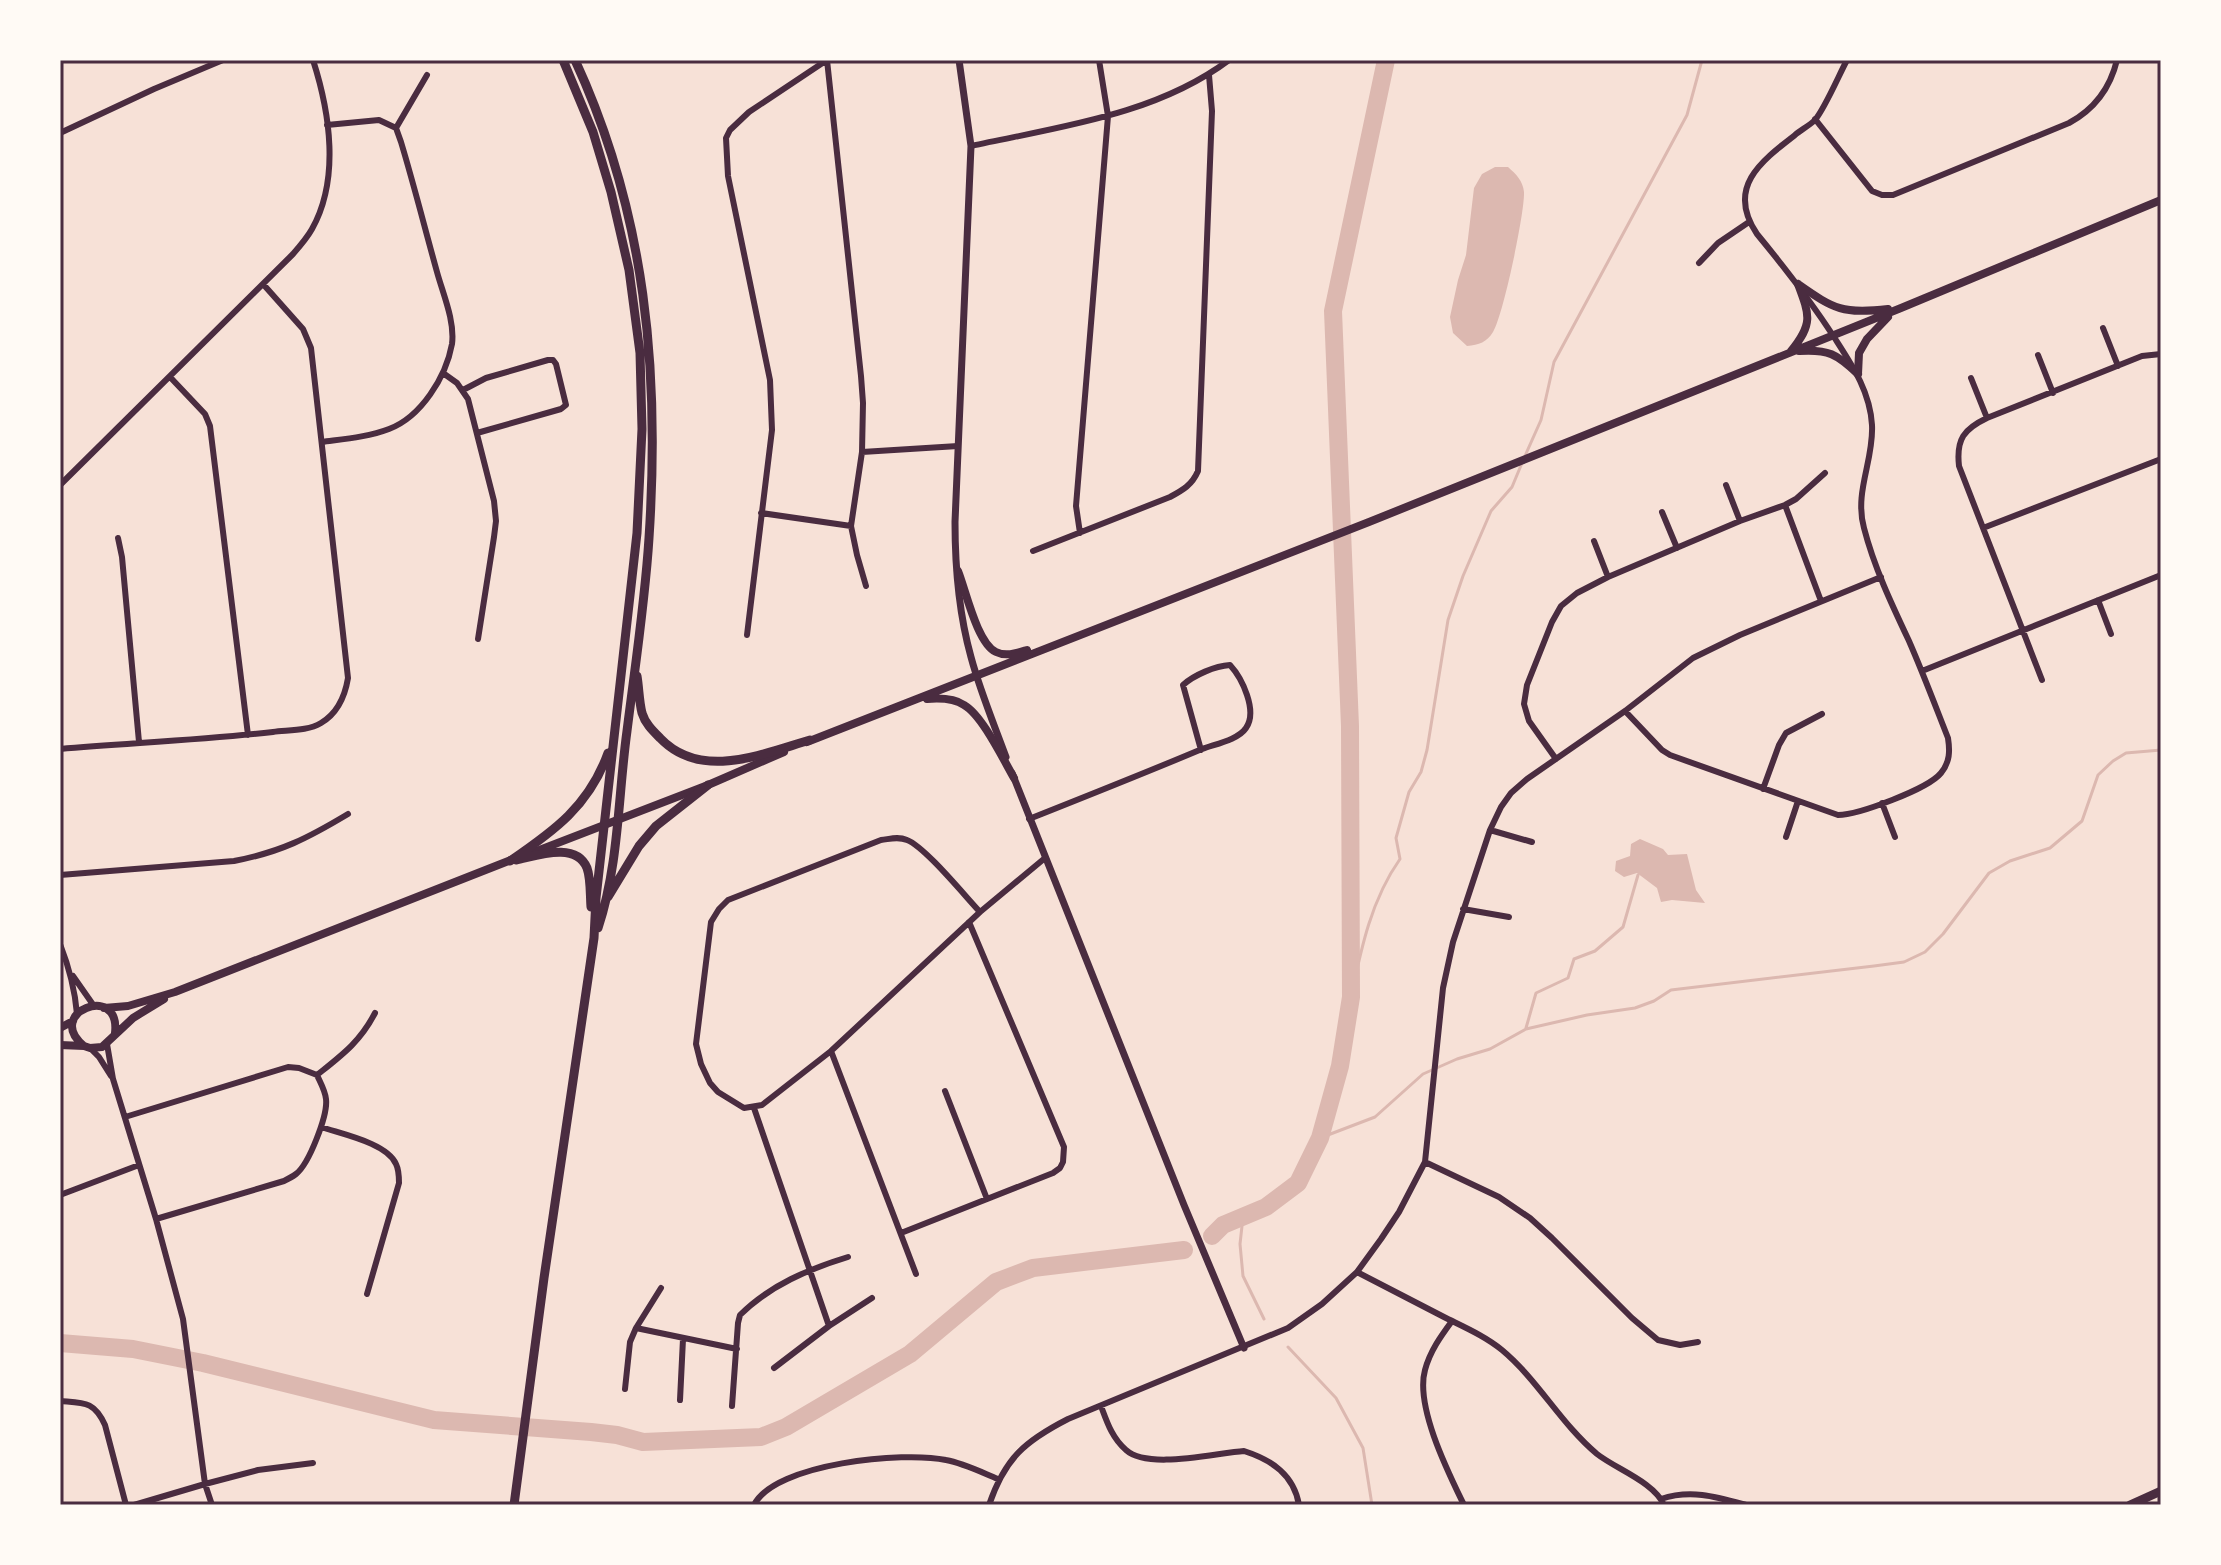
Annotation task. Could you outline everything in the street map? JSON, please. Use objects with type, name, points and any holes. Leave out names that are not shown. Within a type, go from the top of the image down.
[{"type":"highway","points":[[514,1505],[594,938],[637,533],[642,429],[640,353],[629,270],[593,132],[563,60]]},
{"type":"highway","points":[[575,60],[608,142],[626,201],[650,342],[653,435],[649,540],[618,820],[606,900],[594,938]]},
{"type":"highway","points":[[635,661],[642,712],[647,724],[682,755],[723,763],[810,740]]},
{"type":"highway","points":[[510,861],[551,833],[583,799],[599,777],[614,736]]},
{"type":"highway","points":[[606,900],[639,846],[656,826],[708,785]]},
{"type":"highway","points":[[510,861],[559,852],[570,853],[580,859],[588,870],[594,938]]},
{"type":"highway","points":[[2130,1505],[2161,1491]]},
{"type":"main road","points":[[60,1028],[84,1008],[128,1006],[175,992],[604,826],[810,740],[1369,522],[2159,201]]},
{"type":"main road","points":[[1798,284],[1827,304],[1844,311],[1901,308]]},
{"type":"main road","points":[[1790,352],[1804,335],[1808,322],[1807,307],[1798,284]]},
{"type":"main road","points":[[1858,374],[1859,353],[1867,339],[1882,321],[1901,308]]},
{"type":"main road","points":[[1790,352],[1833,353],[1858,374]]},
{"type":"main road","points":[[958,571],[982,637],[993,651],[1014,654],[1067,639]]},
{"type":"main road","points":[[910,703],[944,698],[966,705],[979,719],[1014,778]]},
{"type":"main road","points":[[60,1045],[96,1049],[107,1044],[133,1018],[175,992]]},
{"type":"main road","points":[[104,1008],[113,1017],[114,1034]]},
{"type":"main road","points":[[75,1018],[74,1035],[87,1047]]},
{"type":"street","points":[[60,133],[223,60]]},
{"type":"street","points":[[60,485],[263,284],[312,231],[323,202],[329,172],[327,125],[313,60]]},
{"type":"street","points":[[747,635],[772,430],[772,401],[728,176],[726,138],[749,112],[827,60],[861,376],[862,452],[851,526],[866,586]]},
{"type":"street","points":[[959,60],[971,146],[955,522],[965,629],[976,675],[1029,819],[1244,1348]]},
{"type":"street","points":[[1080,533],[1076,506],[1108,116],[1099,60]]},
{"type":"street","points":[[971,146],[1108,116],[1168,95],[1209,75],[1229,60]]},
{"type":"street","points":[[1625,711],[1670,755],[1828,813],[1848,815],[1882,803],[1933,780],[1947,763],[1950,752],[1948,738],[1863,527],[1860,506],[1871,445],[1869,403],[1858,374],[1798,284],[1749,222],[1745,208],[1745,192],[1759,163],[1815,119],[1847,60]]},
{"type":"street","points":[[1815,119],[1872,191],[1893,195],[2085,114],[2110,83],[2117,60]]},
{"type":"street","points":[[396,128],[427,75]]},
{"type":"street","points":[[1033,551],[1170,497],[1186,489],[1198,471],[1212,111],[1209,75]]},
{"type":"street","points":[[322,442],[389,429],[412,414],[428,397],[443,373],[452,344],[450,322],[396,128],[379,120],[327,125]]},
{"type":"street","points":[[1699,263],[1718,243],[1749,222]]},
{"type":"street","points":[[60,749],[248,735],[310,727],[333,714],[343,699],[348,678],[311,348],[298,324],[263,284]]},
{"type":"street","points":[[2103,328],[2118,366]]},
{"type":"street","points":[[2042,680],[1957,454],[1966,430],[1987,418],[2142,356],[2161,354]]},
{"type":"street","points":[[2038,355],[2053,393]]},
{"type":"street","points":[[463,390],[486,378],[548,360],[556,364],[566,405],[477,433]]},
{"type":"street","points":[[443,373],[463,390],[468,399],[494,501],[496,521],[478,639]]},
{"type":"street","points":[[170,377],[205,414],[210,426],[248,735]]},
{"type":"street","points":[[1971,378],[1987,418]]},
{"type":"street","points":[[862,452],[958,446]]},
{"type":"street","points":[[1983,528],[2161,459]]},
{"type":"street","points":[[1556,759],[1529,721],[1524,704],[1527,685],[1561,606],[1577,593],[1608,577],[1785,505],[1825,473]]},
{"type":"street","points":[[1726,485],[1740,521]]},
{"type":"street","points":[[1785,505],[1821,601]]},
{"type":"street","points":[[1662,512],[1677,548]]},
{"type":"street","points":[[761,513],[851,526]]},
{"type":"street","points":[[118,538],[139,742]]},
{"type":"street","points":[[1594,541],[1608,577]]},
{"type":"street","points":[[1922,671],[2161,575]]},
{"type":"street","points":[[989,1505],[998,1479],[1026,1445],[1042,1432],[1288,1328],[1322,1304],[1357,1272],[1399,1212],[1425,1162],[1443,988],[1453,942],[1490,830],[1511,793],[1678,669],[1715,646],[1881,577]]},
{"type":"street","points":[[2098,600],[2111,634]]},
{"type":"street","points":[[1029,819],[1201,750],[1240,734],[1250,720],[1247,698],[1230,665],[1188,680],[1183,685],[1201,750]]},
{"type":"street","points":[[1763,789],[1786,733],[1822,714]]},
{"type":"street","points":[[1786,837],[1798,801]]},
{"type":"street","points":[[1882,803],[1895,837]]},
{"type":"street","points":[[60,875],[234,861],[260,856],[307,839],[348,814]]},
{"type":"street","points":[[1490,830],[1532,842]]},
{"type":"street","points":[[980,912],[919,847],[896,837],[728,900],[711,922],[696,1044],[710,1083],[718,1092],[744,1108],[754,1108],[775,1096],[831,1051],[980,912],[1045,858]]},
{"type":"street","points":[[1463,909],[1509,917]]},
{"type":"street","points":[[901,1233],[1053,1173],[1060,1168],[1065,1155],[1049,1109],[969,922]]},
{"type":"street","points":[[60,944],[70,969],[94,1006]]},
{"type":"street","points":[[70,969],[76,999],[75,1018]]},
{"type":"street","points":[[317,1075],[366,1031],[375,1013]]},
{"type":"street","points":[[107,1044],[113,1079],[156,1219],[187,1338],[205,1484],[212,1505]]},
{"type":"street","points":[[87,1047],[99,1057],[113,1079]]},
{"type":"street","points":[[831,1051],[916,1274]]},
{"type":"street","points":[[125,1117],[288,1067],[317,1075],[327,1102],[321,1127],[304,1165],[296,1174],[284,1181],[156,1219]]},
{"type":"street","points":[[945,1091],[987,1199]]},
{"type":"street","points":[[754,1108],[829,1326]]},
{"type":"street","points":[[321,1127],[379,1147],[396,1161],[399,1183],[367,1294]]},
{"type":"street","points":[[1425,1162],[1499,1197],[1530,1218],[1658,1340],[1680,1345],[1698,1342]]},
{"type":"street","points":[[60,1195],[139,1165]]},
{"type":"street","points":[[732,1406],[740,1315],[774,1290],[811,1269],[848,1257]]},
{"type":"street","points":[[1357,1272],[1503,1351],[1584,1443],[1650,1488],[1663,1502],[1684,1493],[1746,1505]]},
{"type":"street","points":[[625,1389],[627,1360],[636,1328],[661,1288]]},
{"type":"street","points":[[774,1368],[872,1298]]},
{"type":"street","points":[[1452,1321],[1435,1345],[1425,1369],[1423,1399],[1434,1435],[1464,1505]]},
{"type":"street","points":[[636,1328],[737,1349]]},
{"type":"street","points":[[680,1400],[683,1339]]},
{"type":"street","points":[[60,1401],[85,1403],[101,1415],[126,1505]]},
{"type":"street","points":[[1101,1406],[1115,1439],[1128,1452],[1157,1461],[1244,1451],[1258,1455],[1269,1460],[1290,1480],[1299,1505]]},
{"type":"street","points":[[754,1505],[768,1489],[807,1472],[834,1464],[890,1458],[947,1460],[998,1479]]},
{"type":"street","points":[[134,1505],[258,1470],[313,1463]]},
{"type":"shaded area","points":[[1495,167],[1508,167],[1521,181],[1524,192],[1521,220],[1507,286],[1493,332],[1485,341],[1467,346],[1453,333],[1450,317],[1466,255],[1474,188],[1482,174]]},
{"type":"shaded area","points":[[1640,839],[1663,849],[1668,855],[1687,854],[1696,890],[1705,903],[1661,902],[1657,888],[1637,873],[1624,877],[1615,871],[1616,861],[1630,856],[1631,844]]},
{"type":"waterway","points":[[1212,1236],[1223,1225],[1266,1207],[1298,1183],[1320,1138],[1340,1066],[1351,997],[1350,726],[1333,311],[1386,60]]},
{"type":"waterway","points":[[1525,456],[1541,420],[1554,362],[1687,115],[1702,60]]},
{"type":"waterway","points":[[1351,997],[1374,908],[1400,859],[1396,838],[1409,792],[1421,772],[1427,750],[1448,620],[1491,511],[1512,487],[1522,463]]},
{"type":"waterway","points":[[1320,1138],[1375,1117],[1423,1074],[1490,1049],[1526,1029],[1635,1008],[1671,990],[1904,962],[1925,952],[1943,934],[1989,873],[2010,861],[2050,848],[2082,821],[2098,775],[2113,761],[2126,753],[2161,750]]},
{"type":"waterway","points":[[1526,1028],[1536,993],[1568,978],[1574,959],[1595,951],[1623,927],[1638,875]]},
{"type":"waterway","points":[[1243,1217],[1240,1244],[1243,1276],[1264,1319]]},
{"type":"waterway","points":[[60,1343],[133,1349],[203,1363],[434,1420],[591,1432],[643,1442],[761,1437],[786,1427],[910,1354],[996,1282],[1033,1268],[1184,1250]]},
{"type":"waterway","points":[[1288,1347],[1336,1398],[1363,1448],[1372,1505]]}]
